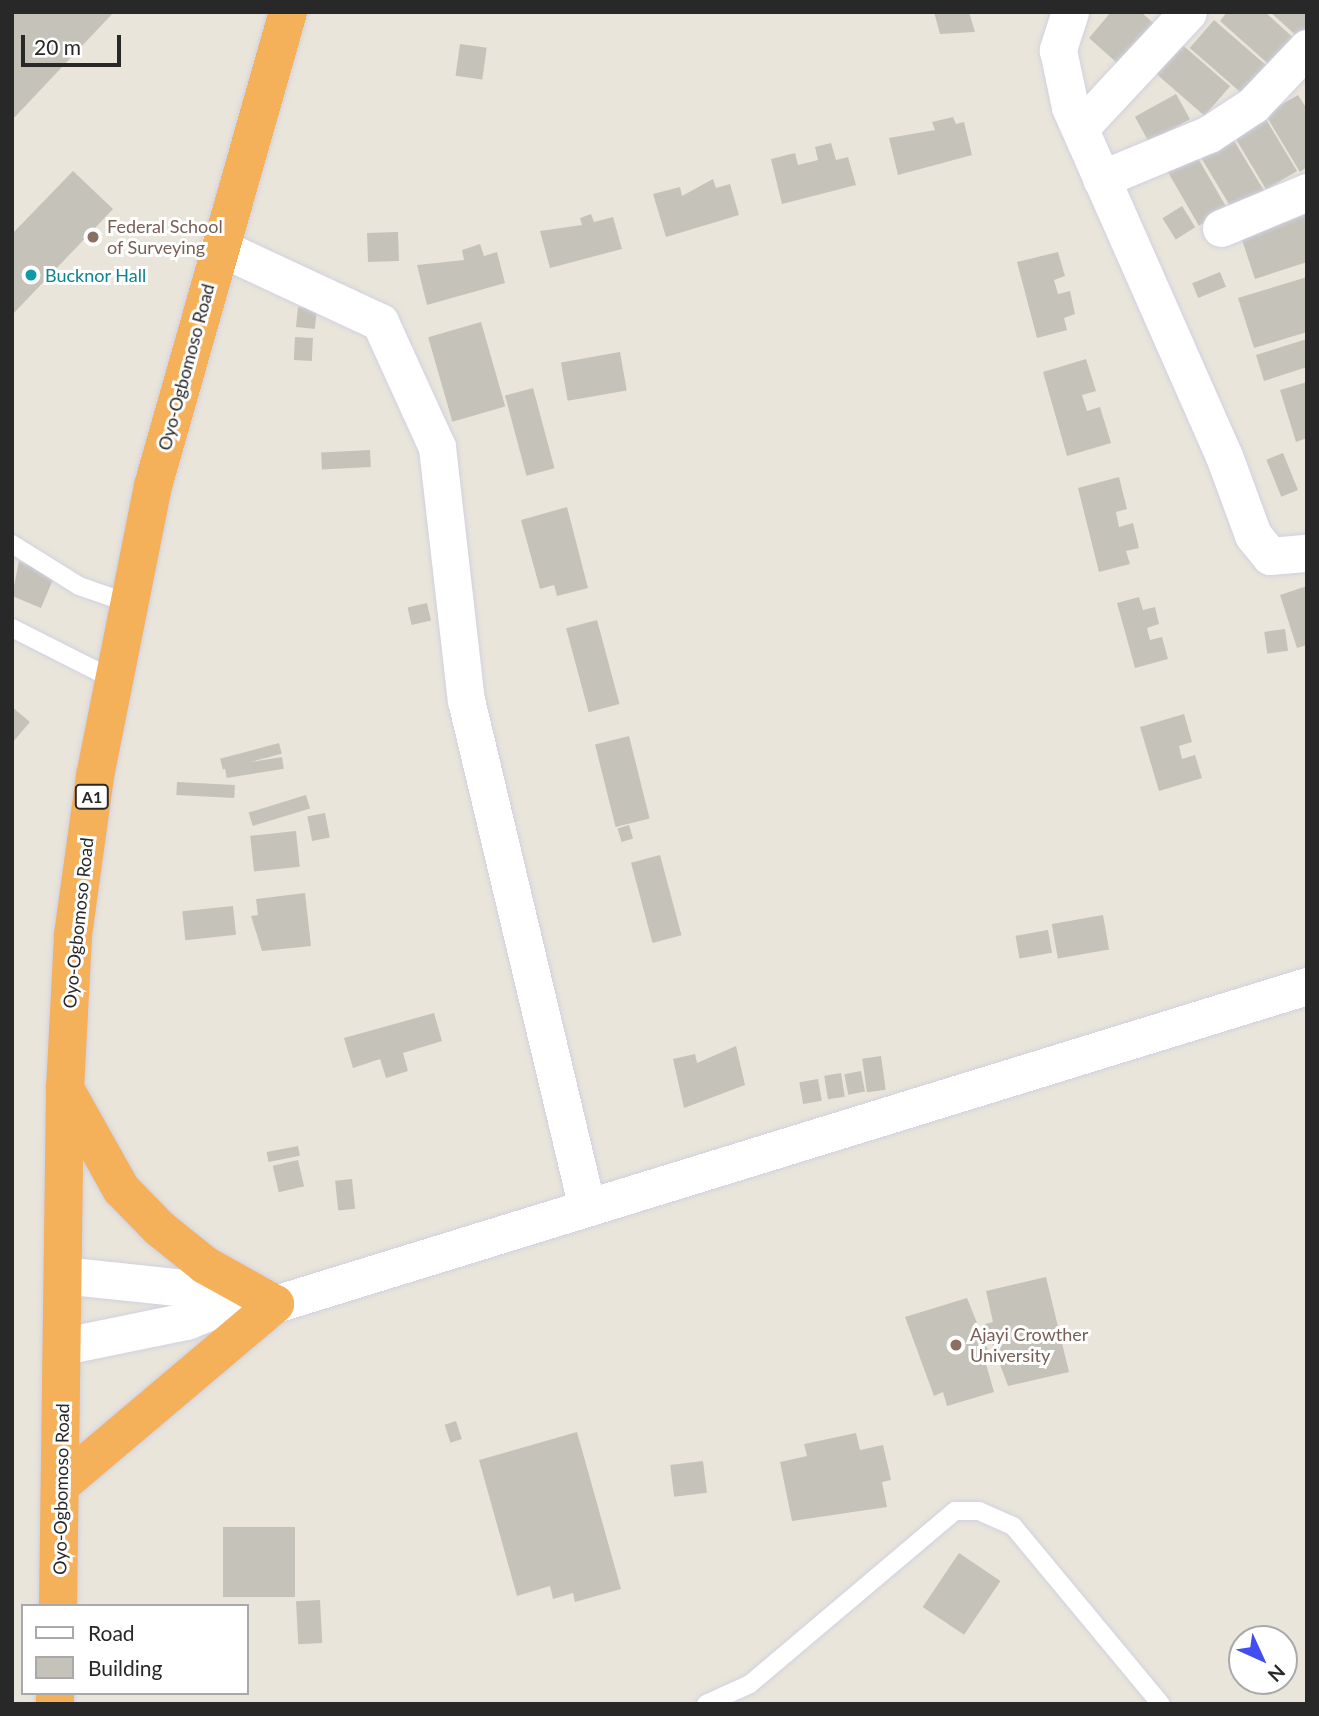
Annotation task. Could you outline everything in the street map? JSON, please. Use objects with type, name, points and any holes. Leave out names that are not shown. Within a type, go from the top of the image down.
[{"type":"highway","name":"Oyo-Ogbomoso Road","points":[[58,1604],[64,1346],[62,1275],[65,1089],[73,935],[115,680],[153,486],[288,12]]},
{"type":"highway","points":[[62,1483],[275,1304],[205,1265],[159,1228],[121,1189],[65,1089]]},
{"type":"street","points":[[1070,12],[1058,50],[1080,128],[1259,547],[1282,559],[1307,553]]},
{"type":"street","points":[[1080,128],[1188,12]]},
{"type":"street","points":[[1101,179],[1209,134],[1253,105],[1307,48]]},
{"type":"street","points":[[1221,228],[1307,192]]},
{"type":"street","points":[[219,247],[380,322],[437,447],[466,700],[587,1208]]},
{"type":"street","points":[[64,1346],[186,1321],[221,1307],[275,1304],[1307,986]]},
{"type":"street","points":[[62,1275],[186,1288],[221,1307]]},
{"type":"lane","points":[[12,544],[79,586],[131,604]]},
{"type":"lane","points":[[12,628],[115,680]]},
{"type":"lane","points":[[706,1704],[750,1684],[955,1511],[979,1511],[1013,1526],[1161,1704]]},
{"type":"building","points":[[17,12],[114,12],[12,120],[12,17]]},
{"type":"building","points":[[934,12],[969,12],[975,32],[940,34]]},
{"type":"building","points":[[1111,12],[1141,12],[1161,30],[1125,70],[1089,38]]},
{"type":"building","points":[[1227,12],[1265,12],[1299,43],[1275,70],[1220,21]]},
{"type":"building","points":[[1270,12],[1307,12],[1307,30],[1299,38]]},
{"type":"building","points":[[1214,20],[1268,67],[1244,95],[1190,48]]},
{"type":"building","points":[[1178,41],[1230,86],[1204,116],[1152,70]]},
{"type":"building","points":[[460,44],[487,48],[482,79],[456,76]]},
{"type":"building","points":[[1176,94],[1190,119],[1149,142],[1135,117]]},
{"type":"building","points":[[1298,95],[1307,109],[1307,167],[1300,172],[1265,114]]},
{"type":"building","points":[[1261,111],[1297,171],[1266,190],[1230,130]]},
{"type":"building","points":[[953,117],[956,124],[964,122],[972,155],[898,175],[889,138],[935,130],[932,122]]},
{"type":"building","points":[[1227,129],[1264,191],[1232,210],[1195,148]]},
{"type":"building","points":[[831,143],[836,160],[848,157],[856,185],[782,204],[771,159],[795,153],[798,165],[818,160],[815,147]]},
{"type":"building","points":[[1191,146],[1228,209],[1199,226],[1162,162]]},
{"type":"building","name":"Bucknor Hall","points":[[73,171],[113,209],[12,315],[12,234]]},
{"type":"building","points":[[713,179],[716,188],[730,184],[739,215],[666,237],[653,194],[680,187],[682,196]]},
{"type":"building","points":[[1182,206],[1195,227],[1176,239],[1162,218]]},
{"type":"building","points":[[1307,208],[1307,262],[1255,279],[1239,231]]},
{"type":"building","points":[[591,214],[594,222],[613,217],[622,249],[550,268],[540,231],[582,225],[580,218]]},
{"type":"building","points":[[398,232],[399,261],[368,262],[367,233]]},
{"type":"building","points":[[480,244],[484,256],[497,252],[505,283],[427,305],[417,265],[464,260],[462,250]]},
{"type":"building","points":[[1058,252],[1065,276],[1054,280],[1058,294],[1070,291],[1075,314],[1064,318],[1067,330],[1037,338],[1017,262]]},
{"type":"building","points":[[1220,272],[1226,287],[1198,298],[1192,283]]},
{"type":"building","points":[[1307,277],[1307,332],[1254,348],[1238,298]]},
{"type":"building","points":[[298,307],[317,309],[315,329],[296,327]]},
{"type":"building","points":[[481,322],[505,407],[452,422],[428,337]]},
{"type":"building","points":[[295,337],[313,338],[312,361],[294,360]]},
{"type":"building","points":[[1307,339],[1307,367],[1264,381],[1256,355]]},
{"type":"building","points":[[620,352],[627,390],[568,401],[561,362]]},
{"type":"building","points":[[1086,359],[1096,391],[1082,395],[1087,411],[1100,407],[1111,443],[1067,456],[1043,372]]},
{"type":"building","points":[[1307,382],[1307,438],[1296,442],[1280,390]]},
{"type":"building","points":[[533,388],[554,468],[526,476],[505,396]]},
{"type":"building","points":[[370,450],[371,467],[322,470],[321,453]]},
{"type":"building","points":[[1283,453],[1298,490],[1281,497],[1266,460]]},
{"type":"building","points":[[1119,477],[1127,509],[1116,512],[1119,527],[1133,523],[1139,548],[1126,551],[1130,564],[1099,572],[1078,488]]},
{"type":"building","points":[[567,507],[588,588],[557,596],[554,585],[540,589],[521,520]]},
{"type":"building","points":[[19,561],[54,577],[41,608],[12,596]]},
{"type":"building","points":[[1307,586],[1307,645],[1297,648],[1280,595]]},
{"type":"building","points":[[1139,597],[1143,610],[1155,607],[1159,624],[1147,628],[1150,640],[1162,637],[1168,659],[1135,668],[1117,603]]},
{"type":"building","points":[[427,603],[431,621],[412,625],[408,607]]},
{"type":"building","points":[[597,620],[620,704],[589,712],[566,628]]},
{"type":"building","points":[[1285,629],[1288,651],[1267,654],[1264,632]]},
{"type":"building","points":[[12,707],[30,722],[12,743]]},
{"type":"building","points":[[1184,714],[1192,742],[1179,746],[1182,759],[1195,755],[1202,778],[1159,791],[1140,727]]},
{"type":"building","points":[[629,736],[650,818],[616,827],[595,744]]},
{"type":"building","points":[[279,743],[282,754],[223,769],[220,759]]},
{"type":"building","points":[[282,757],[284,769],[227,778],[225,766]]},
{"type":"building","points":[[177,782],[235,785],[234,798],[176,795]]},
{"type":"building","points":[[306,795],[310,808],[253,826],[249,813]]},
{"type":"building","points":[[325,813],[330,838],[312,841],[307,816]]},
{"type":"building","points":[[629,825],[633,838],[622,842],[618,829]]},
{"type":"building","points":[[296,831],[300,867],[254,872],[250,836]]},
{"type":"building","points":[[660,855],[681,935],[653,943],[631,863]]},
{"type":"building","points":[[305,893],[311,946],[262,951],[251,916],[258,915],[256,899]]},
{"type":"building","points":[[233,906],[236,935],[185,940],[182,911]]},
{"type":"building","points":[[1103,915],[1109,949],[1058,958],[1052,924]]},
{"type":"building","points":[[1048,930],[1052,953],[1019,958],[1016,936]]},
{"type":"building","points":[[434,1013],[442,1041],[403,1053],[408,1071],[386,1078],[380,1059],[353,1068],[344,1038]]},
{"type":"building","points":[[736,1046],[745,1085],[684,1108],[673,1059],[695,1054],[697,1063]]},
{"type":"building","points":[[881,1056],[886,1090],[867,1092],[862,1059]]},
{"type":"building","points":[[861,1071],[865,1092],[848,1095],[844,1074]]},
{"type":"building","points":[[841,1073],[845,1097],[828,1099],[824,1076]]},
{"type":"building","points":[[818,1079],[822,1101],[803,1104],[799,1082]]},
{"type":"building","points":[[298,1146],[300,1156],[268,1162],[267,1152]]},
{"type":"building","points":[[298,1160],[304,1186],[279,1192],[273,1166]]},
{"type":"building","points":[[352,1179],[355,1209],[338,1211],[335,1181]]},
{"type":"building","points":[[1046,1277],[1069,1372],[1008,1386],[985,1324],[993,1322],[986,1291]]},
{"type":"building","points":[[967,1298],[990,1355],[984,1357],[994,1392],[947,1406],[943,1392],[934,1396],[905,1317]]},
{"type":"building","points":[[456,1421],[462,1439],[450,1443],[445,1425]]},
{"type":"building","points":[[577,1432],[621,1589],[575,1602],[573,1593],[553,1599],[550,1586],[517,1596],[479,1460]]},
{"type":"building","points":[[856,1433],[860,1450],[883,1445],[891,1480],[882,1482],[887,1507],[792,1521],[780,1462],[807,1456],[804,1444]]},
{"type":"building","points":[[703,1461],[707,1493],[674,1497],[670,1465]]},
{"type":"building","points":[[223,1527],[295,1527],[295,1597],[223,1597]]},
{"type":"building","points":[[959,1553],[1000,1581],[964,1635],[923,1607]]},
{"type":"building","points":[[320,1600],[322,1643],[298,1644],[296,1601]]},
{"type":"place","name":"Federal School of Surveying","points":[[93,237]]},
{"type":"place","name":"Bucknor Hall","points":[[31,275]]},
{"type":"place","name":"Ajayi Crowther University","points":[[956,1345]]}]
